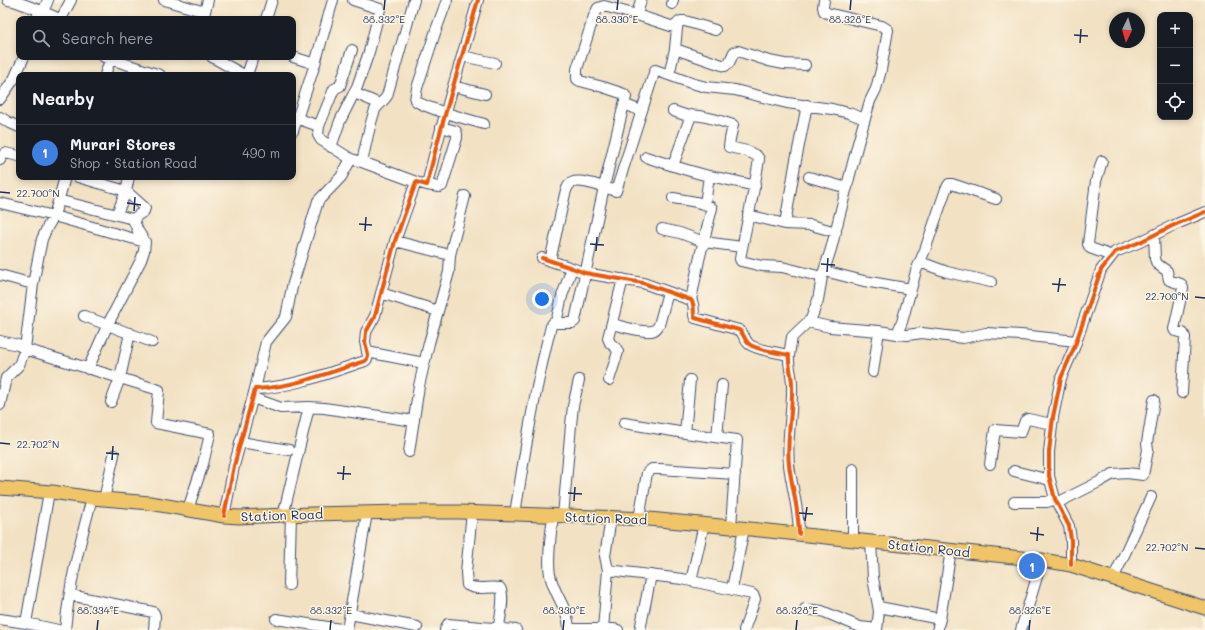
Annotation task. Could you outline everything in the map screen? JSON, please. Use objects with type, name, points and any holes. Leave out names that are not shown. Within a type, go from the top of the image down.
[{"type":"main road","name":"Station Road","points":[[0,488],[150,503],[224,516],[239,517],[403,512],[472,512],[639,519],[704,524],[1042,560],[1071,566],[1205,608]]},
{"type":"street","points":[[8,0],[27,3],[40,14],[48,0]]},
{"type":"street","points":[[62,16],[71,0]]},
{"type":"street","points":[[164,0],[204,15],[208,0]]},
{"type":"street","points":[[267,16],[272,0]]},
{"type":"street","points":[[296,115],[305,97],[333,0]]},
{"type":"street","points":[[332,147],[340,121],[354,93],[369,52],[381,5],[352,0]]},
{"type":"street","points":[[362,162],[376,108],[385,100],[387,96],[414,0]]},
{"type":"street","points":[[447,0],[417,88],[415,100],[419,103],[484,124]]},
{"type":"street","points":[[427,185],[445,112],[478,0]]},
{"type":"street","points":[[637,15],[641,0]]},
{"type":"street","points":[[799,534],[798,514],[788,453],[792,385],[788,361],[792,338],[811,319],[818,300],[823,274],[836,232],[865,119],[881,70],[888,30],[882,26],[826,13],[823,7],[824,0]]},
{"type":"street","points":[[515,514],[525,450],[551,326],[553,323],[572,323],[575,321],[604,187],[626,97],[624,94],[580,81],[578,79],[577,69],[594,16],[599,4],[677,28]]},
{"type":"street","points":[[669,75],[679,21],[685,21],[715,30]]},
{"type":"street","points":[[675,49],[725,66],[729,63],[734,52],[738,51],[768,61],[784,64],[805,65]]},
{"type":"street","points":[[352,50],[340,86],[334,89],[319,126],[319,138],[351,159],[416,182],[439,188],[442,186],[458,134],[456,131],[441,127]]},
{"type":"street","points":[[462,56],[495,62]]},
{"type":"street","points":[[296,58],[315,64]]},
{"type":"street","points":[[17,72],[23,60]]},
{"type":"street","points":[[105,72],[107,60]]},
{"type":"street","points":[[113,60],[149,72]]},
{"type":"street","points":[[217,60],[239,72]]},
{"type":"street","points":[[249,72],[252,60]]},
{"type":"street","points":[[789,355],[753,347],[746,342],[743,333],[739,330],[695,318],[694,304],[691,300],[643,283],[585,273],[546,259],[565,194],[568,185],[579,181],[616,191],[655,70],[691,83],[735,90],[787,103],[832,109],[865,119]]},
{"type":"street","points":[[0,99],[16,75]]},
{"type":"street","points":[[453,86],[485,94]]},
{"type":"street","points":[[354,93],[380,104]]},
{"type":"street","points":[[624,104],[641,111]]},
{"type":"street","points":[[785,224],[807,106]]},
{"type":"street","points":[[673,111],[688,116],[691,115],[722,121],[733,125],[729,147],[755,154],[759,159],[740,259],[744,262],[911,289]]},
{"type":"street","points":[[673,166],[691,115]]},
{"type":"street","points":[[0,117],[16,126]]},
{"type":"street","points":[[296,117],[319,126]]},
{"type":"street","points":[[0,160],[5,154],[16,156]]},
{"type":"street","points":[[646,157],[709,176],[755,186]]},
{"type":"street","points":[[224,516],[234,466],[254,394],[266,342],[286,317],[292,287],[318,201],[341,178],[351,159]]},
{"type":"street","points":[[1102,161],[1096,181],[1088,244],[1090,248],[1112,256]]},
{"type":"street","points":[[705,204],[709,176]]},
{"type":"street","points":[[809,177],[847,188]]},
{"type":"street","points":[[0,405],[6,378],[19,365],[25,349],[33,284],[42,239],[54,216],[64,180]]},
{"type":"street","points":[[88,180],[126,191],[145,208],[144,211],[133,219]]},
{"type":"street","points":[[117,214],[126,191],[128,180]]},
{"type":"street","points":[[254,394],[313,378],[365,361],[367,359],[368,352],[366,332],[375,316],[394,241],[416,182]]},
{"type":"street","points":[[897,334],[902,322],[916,271],[949,184],[996,199]]},
{"type":"street","points":[[409,452],[418,386],[448,272],[450,255],[465,196]]},
{"type":"street","points":[[673,198],[705,204],[711,206],[712,208],[691,300]]},
{"type":"street","points":[[58,200],[133,219]]},
{"type":"street","points":[[0,204],[54,216],[145,242]]},
{"type":"street","points":[[1071,566],[1071,540],[1069,526],[1056,501],[1050,480],[1049,452],[1052,424],[1061,378],[1076,342],[1101,270],[1115,252],[1205,212]]},
{"type":"street","points":[[748,215],[785,224],[811,226],[836,232]]},
{"type":"street","points":[[88,369],[108,324],[141,260],[144,251],[145,242],[133,219]]},
{"type":"street","points":[[662,229],[704,242],[742,247]]},
{"type":"street","points":[[1154,235],[1157,264],[1167,272],[1169,280],[1181,284],[1183,288],[1174,329],[1175,331],[1183,333],[1185,337],[1182,393]]},
{"type":"street","points":[[394,241],[450,255]]},
{"type":"street","points":[[920,262],[947,272],[991,282]]},
{"type":"street","points":[[556,323],[562,296],[572,268]]},
{"type":"street","points":[[0,275],[33,284]]},
{"type":"street","points":[[610,380],[618,352],[610,343],[608,338],[623,279]]},
{"type":"street","points":[[612,324],[640,331],[651,332],[659,325],[668,292]]},
{"type":"street","points":[[381,294],[438,311]]},
{"type":"street","points":[[84,316],[152,342]]},
{"type":"street","points":[[808,322],[830,327],[907,335],[922,333],[962,338],[986,333],[1021,334],[1076,342]]},
{"type":"street","points":[[873,372],[879,331]]},
{"type":"street","points":[[111,402],[120,378],[130,333]]},
{"type":"street","points":[[0,341],[18,345],[25,349],[159,390],[156,423],[210,434],[203,464],[188,509]]},
{"type":"street","points":[[368,352],[424,363]]},
{"type":"street","points":[[579,380],[573,406],[558,516],[550,544],[550,574],[555,589],[569,619],[569,629],[618,630]]},
{"type":"street","points":[[685,434],[690,380]]},
{"type":"street","points":[[717,437],[722,385]]},
{"type":"street","points":[[254,394],[282,408],[309,407],[414,422]]},
{"type":"street","points":[[1014,502],[1056,501],[1100,482],[1114,474],[1127,473],[1143,475],[1148,450],[1147,443],[1154,400]]},
{"type":"street","points":[[289,585],[287,515],[309,407]]},
{"type":"street","points":[[990,464],[995,430],[1021,432],[1025,422],[1028,419],[1052,424]]},
{"type":"street","points":[[624,423],[685,434],[737,440],[731,527]]},
{"type":"street","points":[[240,442],[289,450]]},
{"type":"street","points":[[65,630],[78,551],[114,455]]},
{"type":"street","points":[[853,540],[854,468]]},
{"type":"street","points":[[639,519],[647,473],[652,470],[660,469],[735,474]]},
{"type":"street","points":[[1014,471],[1050,480]]},
{"type":"street","points":[[26,623],[49,492]]},
{"type":"street","points":[[1113,579],[1150,497]]},
{"type":"street","points":[[472,512],[466,572],[467,585],[474,587],[500,588],[502,590],[498,629]]},
{"type":"street","points":[[276,619],[347,630],[367,513]]},
{"type":"street","points":[[603,629],[608,570],[605,556],[611,518]]},
{"type":"street","points":[[691,582],[704,524]]},
{"type":"street","points":[[732,589],[744,528]]},
{"type":"street","points":[[805,609],[826,613],[860,627],[877,630],[879,607],[873,578],[871,542]]},
{"type":"street","points":[[938,630],[951,550]]},
{"type":"street","points":[[1021,630],[1042,560]]},
{"type":"street","points":[[608,570],[682,579],[746,592],[754,596],[754,604],[744,630]]},
{"type":"street","points":[[640,630],[651,575]]},
{"type":"street","points":[[70,595],[153,612],[155,616],[154,630]]},
{"type":"street","points":[[879,607],[940,619]]},
{"type":"street","points":[[350,614],[417,627]]},
{"type":"street","points":[[0,619],[58,630]]},
{"type":"street","points":[[445,630],[448,624],[516,630]]},
{"type":"cycle path","points":[[224,516],[234,466],[255,389],[269,388],[311,379],[365,361],[367,359],[368,355],[365,342],[366,332],[375,316],[395,241],[416,182],[427,185],[445,115],[478,0]]},
{"type":"cycle path","points":[[1071,565],[1071,540],[1069,526],[1055,499],[1049,476],[1049,452],[1053,417],[1061,378],[1074,348],[1101,270],[1115,252],[1205,212]]},
{"type":"cycle path","points":[[542,258],[585,273],[643,283],[691,300],[695,318],[739,330],[748,343],[755,347],[789,355],[792,395],[788,455],[798,516],[799,534]]},
{"type":"place","name":"Murari Stores","points":[[1032,566]]}]
